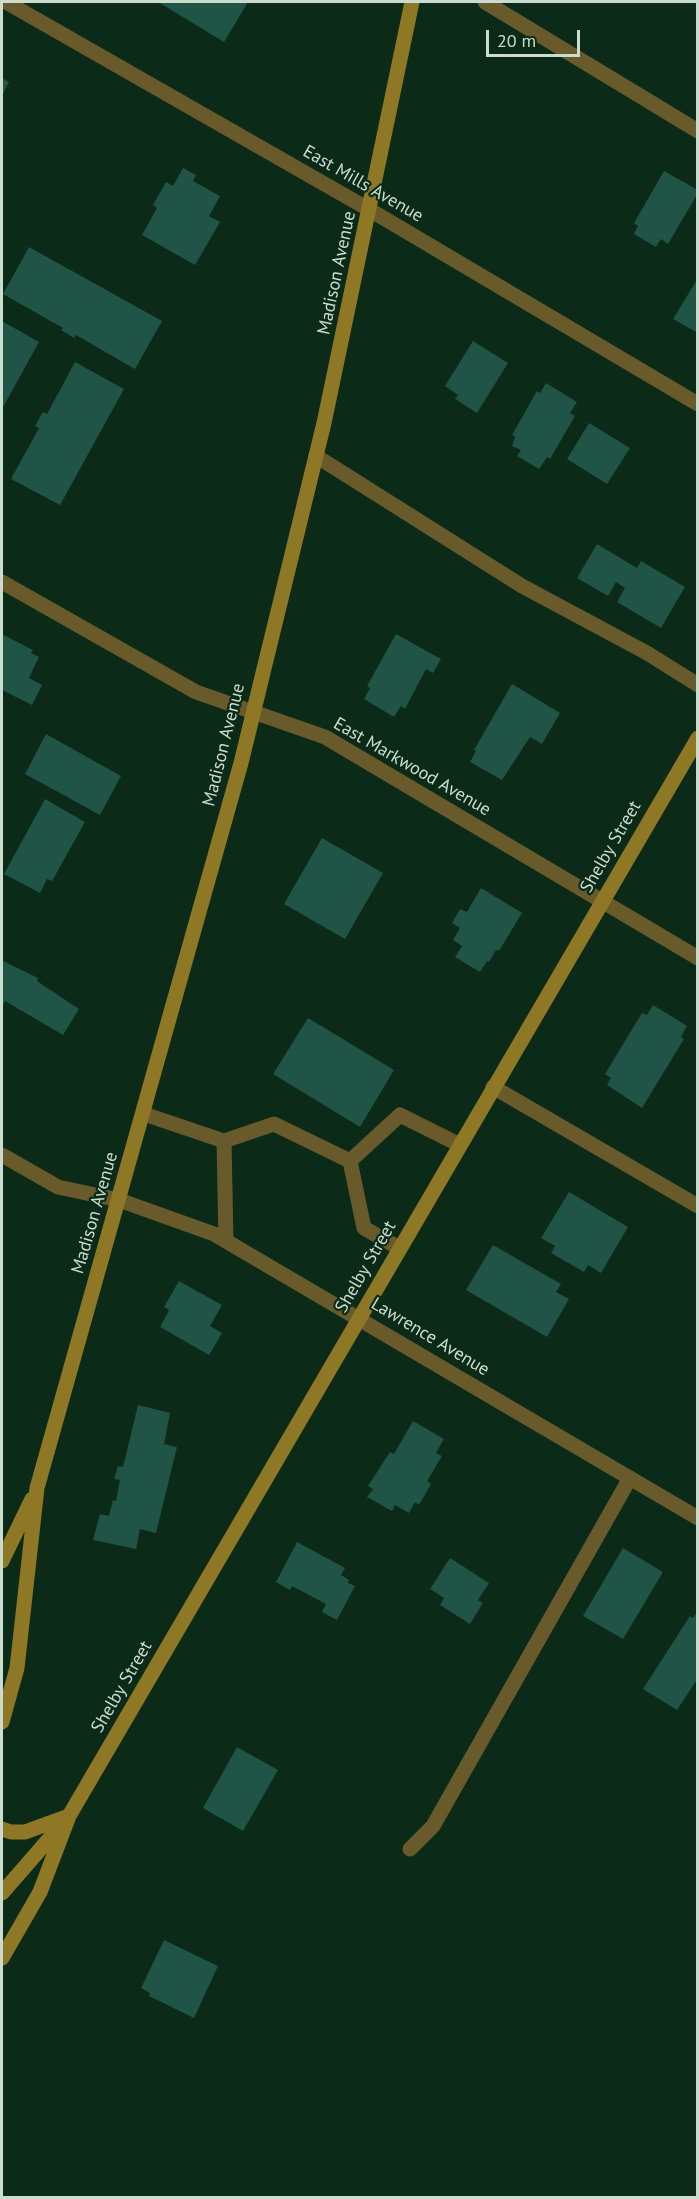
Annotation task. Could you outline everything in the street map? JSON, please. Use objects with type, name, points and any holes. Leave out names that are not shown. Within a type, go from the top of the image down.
[{"type":"main road","name":"Madison Avenue","points":[[2,1722],[17,1668],[37,1488],[144,1114],[253,713],[316,456],[370,210],[411,2]]},
{"type":"main road","name":"Shelby Street","points":[[2,1958],[40,1892],[69,1816],[698,738]]},
{"type":"main road","name":"Madison Avenue","points":[[2,1561],[37,1488]]},
{"type":"main road","name":"Shelby Street","points":[[2,1893],[69,1816]]},
{"type":"main road","points":[[2,1829],[10,1832],[25,1832],[69,1816]]},
{"type":"street","name":"East Mills Avenue","points":[[6,2],[370,210],[698,404]]},
{"type":"street","points":[[485,2],[698,131]]},
{"type":"street","points":[[316,456],[522,586],[647,653],[698,685]]},
{"type":"street","name":"East Markwood Avenue","points":[[2,582],[196,692],[325,737],[698,958]]},
{"type":"street","points":[[494,1087],[698,1206]]},
{"type":"street","points":[[144,1114],[224,1141],[274,1124],[350,1161]]},
{"type":"street","points":[[350,1161],[400,1115],[460,1145]]},
{"type":"street","points":[[224,1141],[226,1241]]},
{"type":"street","name":"Lawrence Avenue","points":[[2,1155],[58,1187],[119,1200],[226,1241],[698,1518]]},
{"type":"street","points":[[350,1161],[363,1228],[399,1248]]},
{"type":"street","points":[[410,1849],[433,1826],[630,1478]]},
{"type":"building","points":[[158,2],[248,2],[224,42]]},
{"type":"building","points":[[2,78],[9,82],[2,96]]},
{"type":"building","points":[[183,168],[196,175],[193,181],[220,196],[209,216],[220,222],[195,265],[142,235],[157,208],[153,205],[166,182],[173,186]]},
{"type":"building","points":[[664,171],[698,190],[698,193],[668,244],[661,239],[656,247],[634,234],[638,226],[634,223]]},
{"type":"building","points":[[29,247],[162,321],[135,369],[76,335],[74,338],[61,330],[63,328],[3,294]]},
{"type":"building","points":[[698,278],[698,333],[673,319]]},
{"type":"building","points":[[2,321],[39,342],[2,409]]},
{"type":"building","points":[[473,341],[508,363],[477,413],[455,399],[458,395],[445,386]]},
{"type":"building","points":[[75,362],[124,389],[60,505],[11,479],[39,428],[35,426],[43,412],[47,414]]},
{"type":"building","points":[[546,383],[577,402],[570,413],[575,416],[550,459],[547,457],[539,469],[517,456],[521,450],[512,446],[515,437],[512,435],[537,391],[540,393]]},
{"type":"building","points":[[589,423],[630,448],[607,484],[567,459]]},
{"type":"building","points":[[597,544],[637,568],[641,561],[685,587],[661,628],[617,602],[625,588],[616,582],[608,596],[577,578]]},
{"type":"building","points":[[2,634],[33,650],[31,653],[39,657],[29,678],[42,685],[32,705],[2,690]]},
{"type":"building","points":[[396,634],[441,659],[433,673],[426,669],[405,709],[401,706],[394,717],[364,699],[370,688],[367,686]]},
{"type":"building","points":[[512,684],[560,713],[542,744],[530,737],[502,780],[470,762],[476,751],[474,750]]},
{"type":"building","points":[[46,734],[121,776],[100,815],[25,774]]},
{"type":"building","points":[[45,799],[85,822],[52,881],[47,879],[40,893],[4,874]]},
{"type":"building","points":[[322,838],[383,873],[345,939],[284,904]]},
{"type":"building","points":[[481,888],[522,913],[499,951],[496,950],[480,972],[455,957],[462,946],[453,940],[460,928],[452,923],[460,909],[467,912]]},
{"type":"building","points":[[3,961],[38,978],[37,981],[79,1009],[63,1035],[5,1001],[2,1007]]},
{"type":"building","points":[[653,1005],[687,1026],[681,1037],[684,1039],[642,1108],[607,1085],[611,1078],[605,1074],[642,1013],[647,1015]]},
{"type":"building","points":[[308,1018],[394,1070],[360,1127],[273,1074]]},
{"type":"building","points":[[569,1192],[628,1227],[601,1273],[588,1265],[584,1272],[551,1253],[555,1246],[541,1238]]},
{"type":"building","points":[[493,1245],[561,1284],[556,1292],[569,1299],[547,1337],[466,1290]]},
{"type":"building","points":[[179,1281],[222,1305],[210,1326],[222,1333],[209,1355],[160,1327],[169,1310],[164,1307]]},
{"type":"building","points":[[138,1405],[170,1413],[164,1444],[177,1447],[156,1533],[140,1529],[136,1549],[93,1540],[100,1514],[109,1516],[113,1500],[116,1501],[120,1480],[114,1479],[118,1466],[123,1467]]},
{"type":"building","points":[[413,1421],[444,1439],[436,1453],[442,1456],[427,1481],[431,1484],[419,1505],[415,1502],[409,1513],[395,1505],[392,1511],[367,1497],[373,1489],[368,1486],[390,1452],[394,1454]]},
{"type":"building","points":[[297,1542],[345,1568],[341,1575],[349,1580],[348,1583],[355,1586],[337,1620],[322,1612],[326,1604],[292,1586],[290,1590],[276,1582]]},
{"type":"building","points":[[623,1548],[663,1572],[623,1639],[583,1616]]},
{"type":"building","points":[[450,1558],[489,1583],[478,1600],[483,1603],[470,1624],[440,1605],[444,1598],[430,1589]]},
{"type":"building","points":[[698,1611],[698,1678],[677,1710],[643,1689],[690,1616],[693,1618]]},
{"type":"building","points":[[237,1747],[278,1770],[243,1831],[203,1808]]},
{"type":"building","points":[[164,1940],[218,1966],[194,2018],[149,1996],[150,1993],[141,1988]]}]
